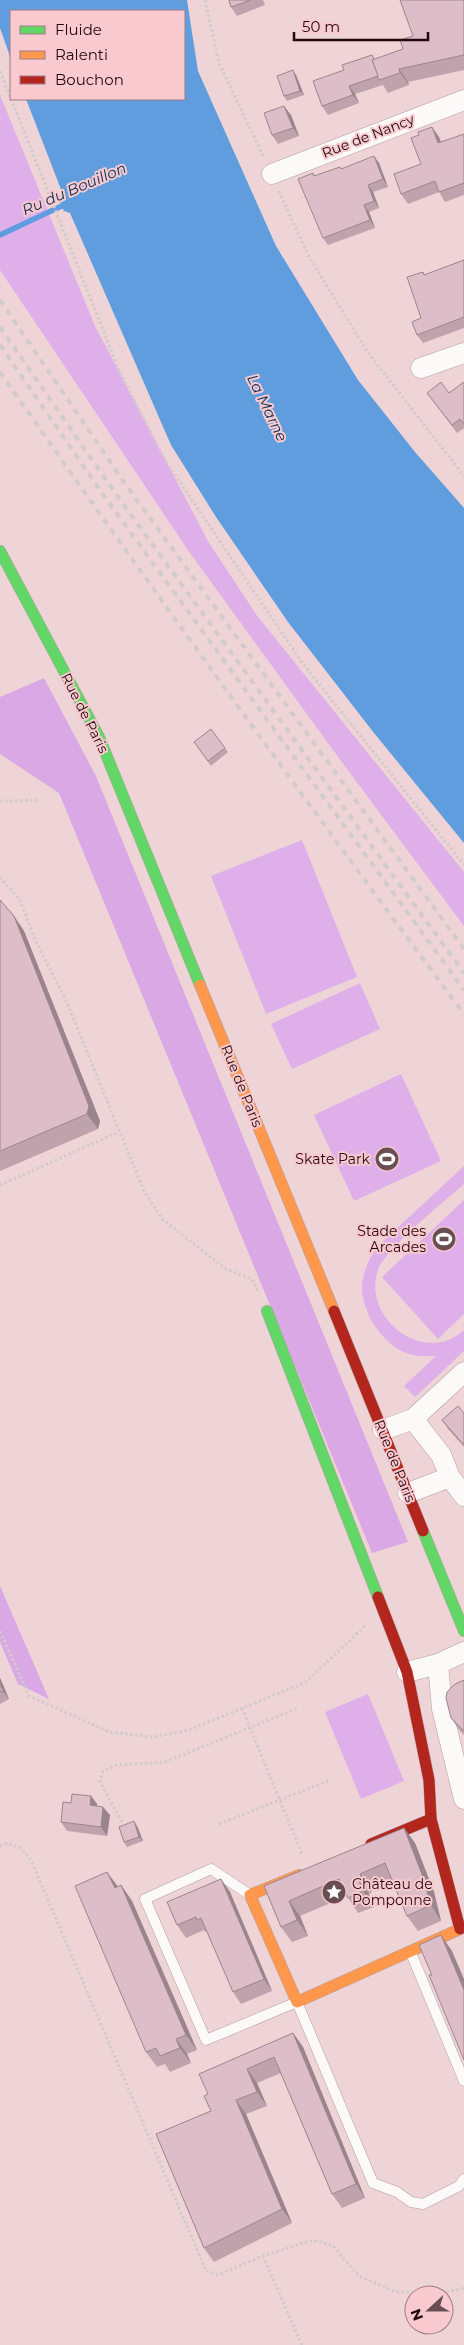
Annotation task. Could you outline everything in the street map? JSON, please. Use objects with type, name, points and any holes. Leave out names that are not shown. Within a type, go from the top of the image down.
[{"type":"main road","name":"Rue de Paris","points":[[0,550],[99,737],[464,1630]]},
{"type":"main road","points":[[267,1311],[407,1672],[429,1780],[431,1819],[460,1930],[297,2002],[250,1895],[308,1871]]},
{"type":"main road","points":[[361,1848],[431,1819]]},
{"type":"street","name":"Rue de Nancy","points":[[272,174],[464,100]]},
{"type":"street","points":[[421,368],[464,353]]},
{"type":"street","points":[[383,1430],[412,1419],[464,1372]]},
{"type":"street","points":[[412,1419],[441,1455],[450,1477],[464,1496]]},
{"type":"street","points":[[408,1493],[450,1477]]},
{"type":"street","points":[[407,1672],[438,1664],[464,1652]]},
{"type":"street","points":[[438,1664],[442,1710],[464,1799]]},
{"type":"lane","points":[[250,1895],[211,1869],[145,1899],[206,2040],[297,2002],[373,2183],[396,2192],[411,2202],[423,2204],[459,2186],[464,2179]]},
{"type":"lane","points":[[411,1952],[464,2081]]},
{"type":"path","points":[[205,0],[219,63],[308,255],[366,350],[464,476]]},
{"type":"path","points":[[0,71],[10,96]]},
{"type":"path","points":[[12,100],[119,370],[165,460],[302,664],[464,865]]},
{"type":"path","points":[[0,801],[40,800]]},
{"type":"path","points":[[0,877],[20,900],[35,940],[65,998],[144,1191],[162,1219],[226,1270],[252,1279],[267,1311]]},
{"type":"path","points":[[0,1185],[119,1132]]},
{"type":"path","points":[[0,1631],[29,1696],[110,1732],[152,1737],[189,1730],[306,1682],[364,1627],[386,1616]]},
{"type":"path","points":[[242,1708],[308,1871]]},
{"type":"path","points":[[122,1822],[100,1782],[104,1771],[117,1765],[165,1762],[298,1708]]},
{"type":"path","points":[[219,1824],[328,1781]]},
{"type":"path","points":[[0,1846],[8,1843],[20,1848],[31,1860],[206,2271],[218,2275],[262,2256],[313,2240],[333,2246],[359,2276],[396,2292],[444,2293],[464,2288]]},
{"type":"path","points":[[262,2256],[302,2345]]},
{"type":"shaded area","points":[[0,95],[95,326],[209,543],[258,617],[464,872],[464,926],[190,553],[0,270]]},
{"type":"shaded area","points":[[44,678],[96,776],[408,1542],[372,1553],[59,793],[0,754],[0,697]]},
{"type":"shaded area","points":[[302,840],[357,977],[266,1014],[211,876]]},
{"type":"shaded area","points":[[360,983],[380,1029],[292,1069],[271,1024]]},
{"type":"shaded area","points":[[401,1074],[441,1161],[354,1201],[314,1115]]},
{"type":"shaded area","points":[[464,1166],[464,1184],[403,1238],[383,1261],[378,1270],[375,1288],[379,1304],[387,1319],[400,1331],[415,1340],[431,1343],[448,1340],[464,1330],[464,1351],[415,1397],[404,1386],[436,1356],[409,1354],[400,1350],[383,1337],[366,1309],[362,1289],[363,1277],[369,1260],[378,1246]]},
{"type":"shaded area","name":"Stade des Arcades","points":[[464,1200],[464,1314],[438,1339],[382,1277]]},
{"type":"shaded area","points":[[0,1586],[49,1699],[18,1684],[0,1642]]},
{"type":"shaded area","points":[[368,1694],[404,1781],[361,1799],[325,1712]]},
{"type":"water","name":"La Marne","points":[[0,0],[187,0],[198,71],[276,246],[358,380],[415,452],[464,508],[464,843],[374,733],[288,622],[216,517],[171,445],[70,213],[64,211],[61,204],[60,197],[62,192],[26,100],[185,100],[185,10],[10,10],[10,56],[0,28]]},
{"type":"building","points":[[229,0],[251,0],[231,7]]},
{"type":"building","points":[[400,0],[464,0],[464,55],[399,69],[400,73],[379,80],[372,60],[403,49],[400,40],[413,36]]},
{"type":"building","points":[[372,55],[378,76],[349,86],[353,95],[322,106],[313,81],[344,70],[342,65]]},
{"type":"building","points":[[293,70],[300,91],[284,96],[277,76]]},
{"type":"building","points":[[284,106],[293,128],[272,135],[264,113]]},
{"type":"building","points":[[432,127],[438,143],[464,134],[464,183],[439,192],[435,181],[401,194],[394,174],[421,164],[411,138],[419,135],[418,132]]},
{"type":"building","points":[[374,156],[383,179],[368,185],[374,201],[364,205],[370,220],[323,238],[298,179],[313,173],[314,176],[340,167],[341,169]]},
{"type":"building","points":[[464,260],[464,317],[417,335],[412,322],[421,318],[407,277],[423,272],[424,275]]},
{"type":"building","points":[[441,382],[449,393],[464,382],[464,424],[460,419],[452,425],[427,393]]},
{"type":"building","points":[[211,729],[225,748],[208,761],[194,742]]},
{"type":"building","points":[[0,900],[14,916],[89,1106],[87,1114],[0,1151]]},
{"type":"building","points":[[458,1406],[464,1413],[464,1445],[442,1420]]},
{"type":"building","points":[[464,1680],[464,1731],[451,1718],[446,1698],[447,1692],[455,1684]]},
{"type":"building","points":[[72,1794],[91,1796],[90,1805],[103,1807],[101,1827],[61,1822],[63,1802],[71,1803]]},
{"type":"building","points":[[134,1821],[139,1837],[124,1842],[119,1827]]},
{"type":"building","points":[[404,1828],[423,1877],[431,1905],[407,1916],[385,1863],[360,1874],[361,1877],[358,1878],[363,1891],[348,1898],[339,1879],[289,1901],[297,1920],[281,1927],[264,1886]]},
{"type":"building","points":[[107,1872],[115,1888],[121,1885],[186,2035],[176,2039],[180,2048],[160,2056],[156,2048],[146,2052],[75,1886]]},
{"type":"building","points":[[221,1879],[264,1979],[233,1992],[201,1918],[197,1920],[196,1917],[177,1925],[167,1902]]},
{"type":"building","points":[[441,1935],[464,1990],[464,2060],[429,1975],[432,1975],[419,1945]]},
{"type":"building","points":[[293,2033],[356,2184],[332,2194],[274,2057],[247,2069],[257,2092],[236,2100],[282,2209],[204,2248],[156,2134],[211,2111],[204,2096],[208,2094],[199,2074]]},
{"type":"waterway","name":"Ru du Bouillon","points":[[0,235],[68,203]]},
{"type":"railway","points":[[0,300],[126,485],[464,949]]},
{"type":"railway","points":[[0,327],[113,490],[464,973]]},
{"type":"railway","points":[[0,345],[104,496],[464,990]]},
{"type":"railway","points":[[0,372],[229,694],[464,1014]]},
{"type":"traffic: fast","points":[[0,551],[99,737],[200,985]]},
{"type":"traffic: fast","points":[[267,1311],[378,1597]]},
{"type":"traffic: fast","points":[[423,1531],[464,1631]]},
{"type":"traffic: slow","points":[[200,985],[334,1311]]},
{"type":"traffic: slow","points":[[299,1875],[250,1895],[297,2002],[460,1929]]},
{"type":"traffic: jam","points":[[334,1311],[423,1531]]},
{"type":"traffic: jam","points":[[378,1597],[407,1672],[429,1780],[431,1819],[460,1929]]},
{"type":"traffic: jam","points":[[371,1844],[431,1819]]},
{"type":"place","name":"Skate Park","points":[[387,1159]]},
{"type":"place","name":"Stade des Arcades","points":[[444,1239]]},
{"type":"place","name":"Château de Pomponne","points":[[334,1892]]}]
